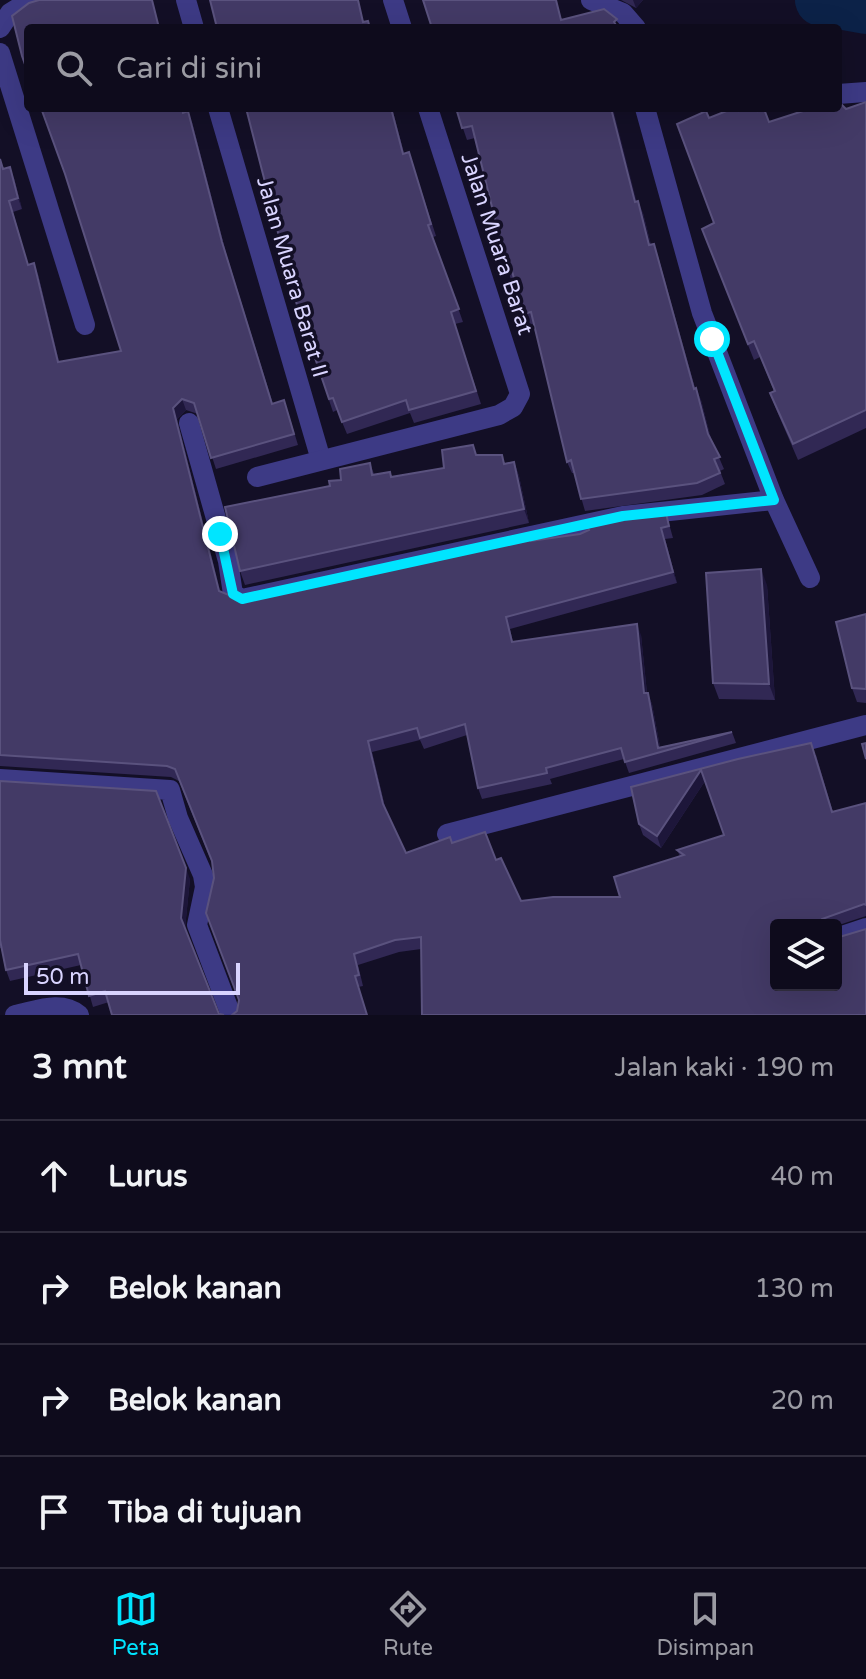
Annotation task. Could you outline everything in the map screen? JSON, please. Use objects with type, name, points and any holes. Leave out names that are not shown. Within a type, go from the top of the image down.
[{"type":"street","points":[[0,28],[10,13],[31,0]]},
{"type":"street","points":[[186,0],[193,24]]},
{"type":"street","points":[[393,0],[401,24]]},
{"type":"street","points":[[591,0],[623,13],[633,24]]},
{"type":"street","points":[[0,53],[85,325]]},
{"type":"street","points":[[842,94],[866,92]]},
{"type":"street","name":"Jalan Muara Barat II","points":[[219,112],[321,460]]},
{"type":"street","name":"Jalan Muara Barat","points":[[321,460],[499,415],[513,407],[520,394],[429,112]]},
{"type":"street","points":[[646,112],[702,313],[774,500],[810,578]]},
{"type":"street","points":[[189,423],[228,561],[233,594],[242,599],[623,516],[774,500]]},
{"type":"street","points":[[257,477],[321,460]]},
{"type":"street","points":[[447,834],[866,725]]},
{"type":"street","points":[[0,779],[165,788],[172,792],[178,818],[203,875],[205,887],[197,925],[231,1015]]},
{"type":"street","points":[[842,936],[866,928]]},
{"type":"street","points":[[15,1015],[58,1007],[75,1012]]},
{"type":"building","points":[[39,0],[152,0],[158,24],[24,24],[24,62],[12,16],[29,3]]},
{"type":"building","points":[[210,0],[358,0],[363,22],[368,21],[369,24],[216,24]]},
{"type":"building","points":[[423,0],[556,0],[561,20],[604,9],[617,19],[615,24],[431,24]]},
{"type":"building","points":[[866,102],[866,410],[793,444],[770,393],[775,391],[754,341],[748,344],[702,229],[714,223],[677,124],[704,112],[709,118],[724,112],[765,112],[769,122],[800,112],[842,112],[842,105],[846,109]]},
{"type":"building","points":[[42,112],[188,112],[222,242],[272,404],[284,400],[294,434],[211,458],[194,403],[182,399],[173,408],[219,591],[241,600],[530,538],[531,541],[580,534],[589,530],[587,525],[621,518],[666,513],[669,526],[661,528],[673,572],[506,617],[512,642],[637,624],[644,693],[648,693],[658,748],[732,732],[625,762],[621,748],[546,768],[547,773],[478,788],[465,724],[420,738],[417,728],[368,741],[383,804],[406,853],[450,837],[452,843],[485,832],[496,860],[501,858],[521,901],[553,897],[620,897],[614,877],[684,855],[677,850],[724,835],[701,770],[657,836],[639,824],[631,787],[811,743],[832,812],[866,803],[866,905],[822,919],[770,919],[770,991],[842,991],[842,936],[866,929],[866,1015],[422,1015],[421,937],[395,940],[354,954],[359,975],[355,976],[367,1015],[232,1015],[237,1011],[239,1000],[206,913],[214,878],[212,861],[175,769],[0,755],[0,159],[3,169],[10,167],[18,198],[9,201],[28,265],[34,263],[58,362],[121,351]]},
{"type":"building","points":[[247,112],[392,112],[403,154],[409,152],[431,224],[428,225],[459,309],[451,312],[476,391],[409,410],[406,400],[342,422],[333,398],[329,399],[295,299]]},
{"type":"building","points":[[457,112],[612,112],[635,202],[638,201],[649,245],[654,244],[694,389],[708,434],[720,457],[714,459],[720,473],[697,483],[581,499],[571,460],[567,462],[531,312],[523,314],[512,271],[508,272],[472,126],[462,128]]},
{"type":"building","points":[[473,445],[476,455],[502,455],[504,464],[514,462],[524,509],[240,571],[225,507],[330,486],[329,481],[341,480],[340,469],[370,463],[372,475],[390,472],[391,477],[444,468],[442,450]]},
{"type":"building","points":[[761,569],[769,684],[713,683],[706,573]]},
{"type":"building","points":[[866,614],[866,689],[852,688],[836,622]]},
{"type":"building","points":[[0,781],[156,791],[186,868],[181,918],[219,1014],[224,1015],[112,1015],[105,991],[89,996],[78,954],[6,970],[0,940]]},
{"type":"waterway","points":[[821,0],[866,8]]},
{"type":"route","points":[[220,534],[233,594],[242,599],[623,516],[774,500],[712,339]]}]
